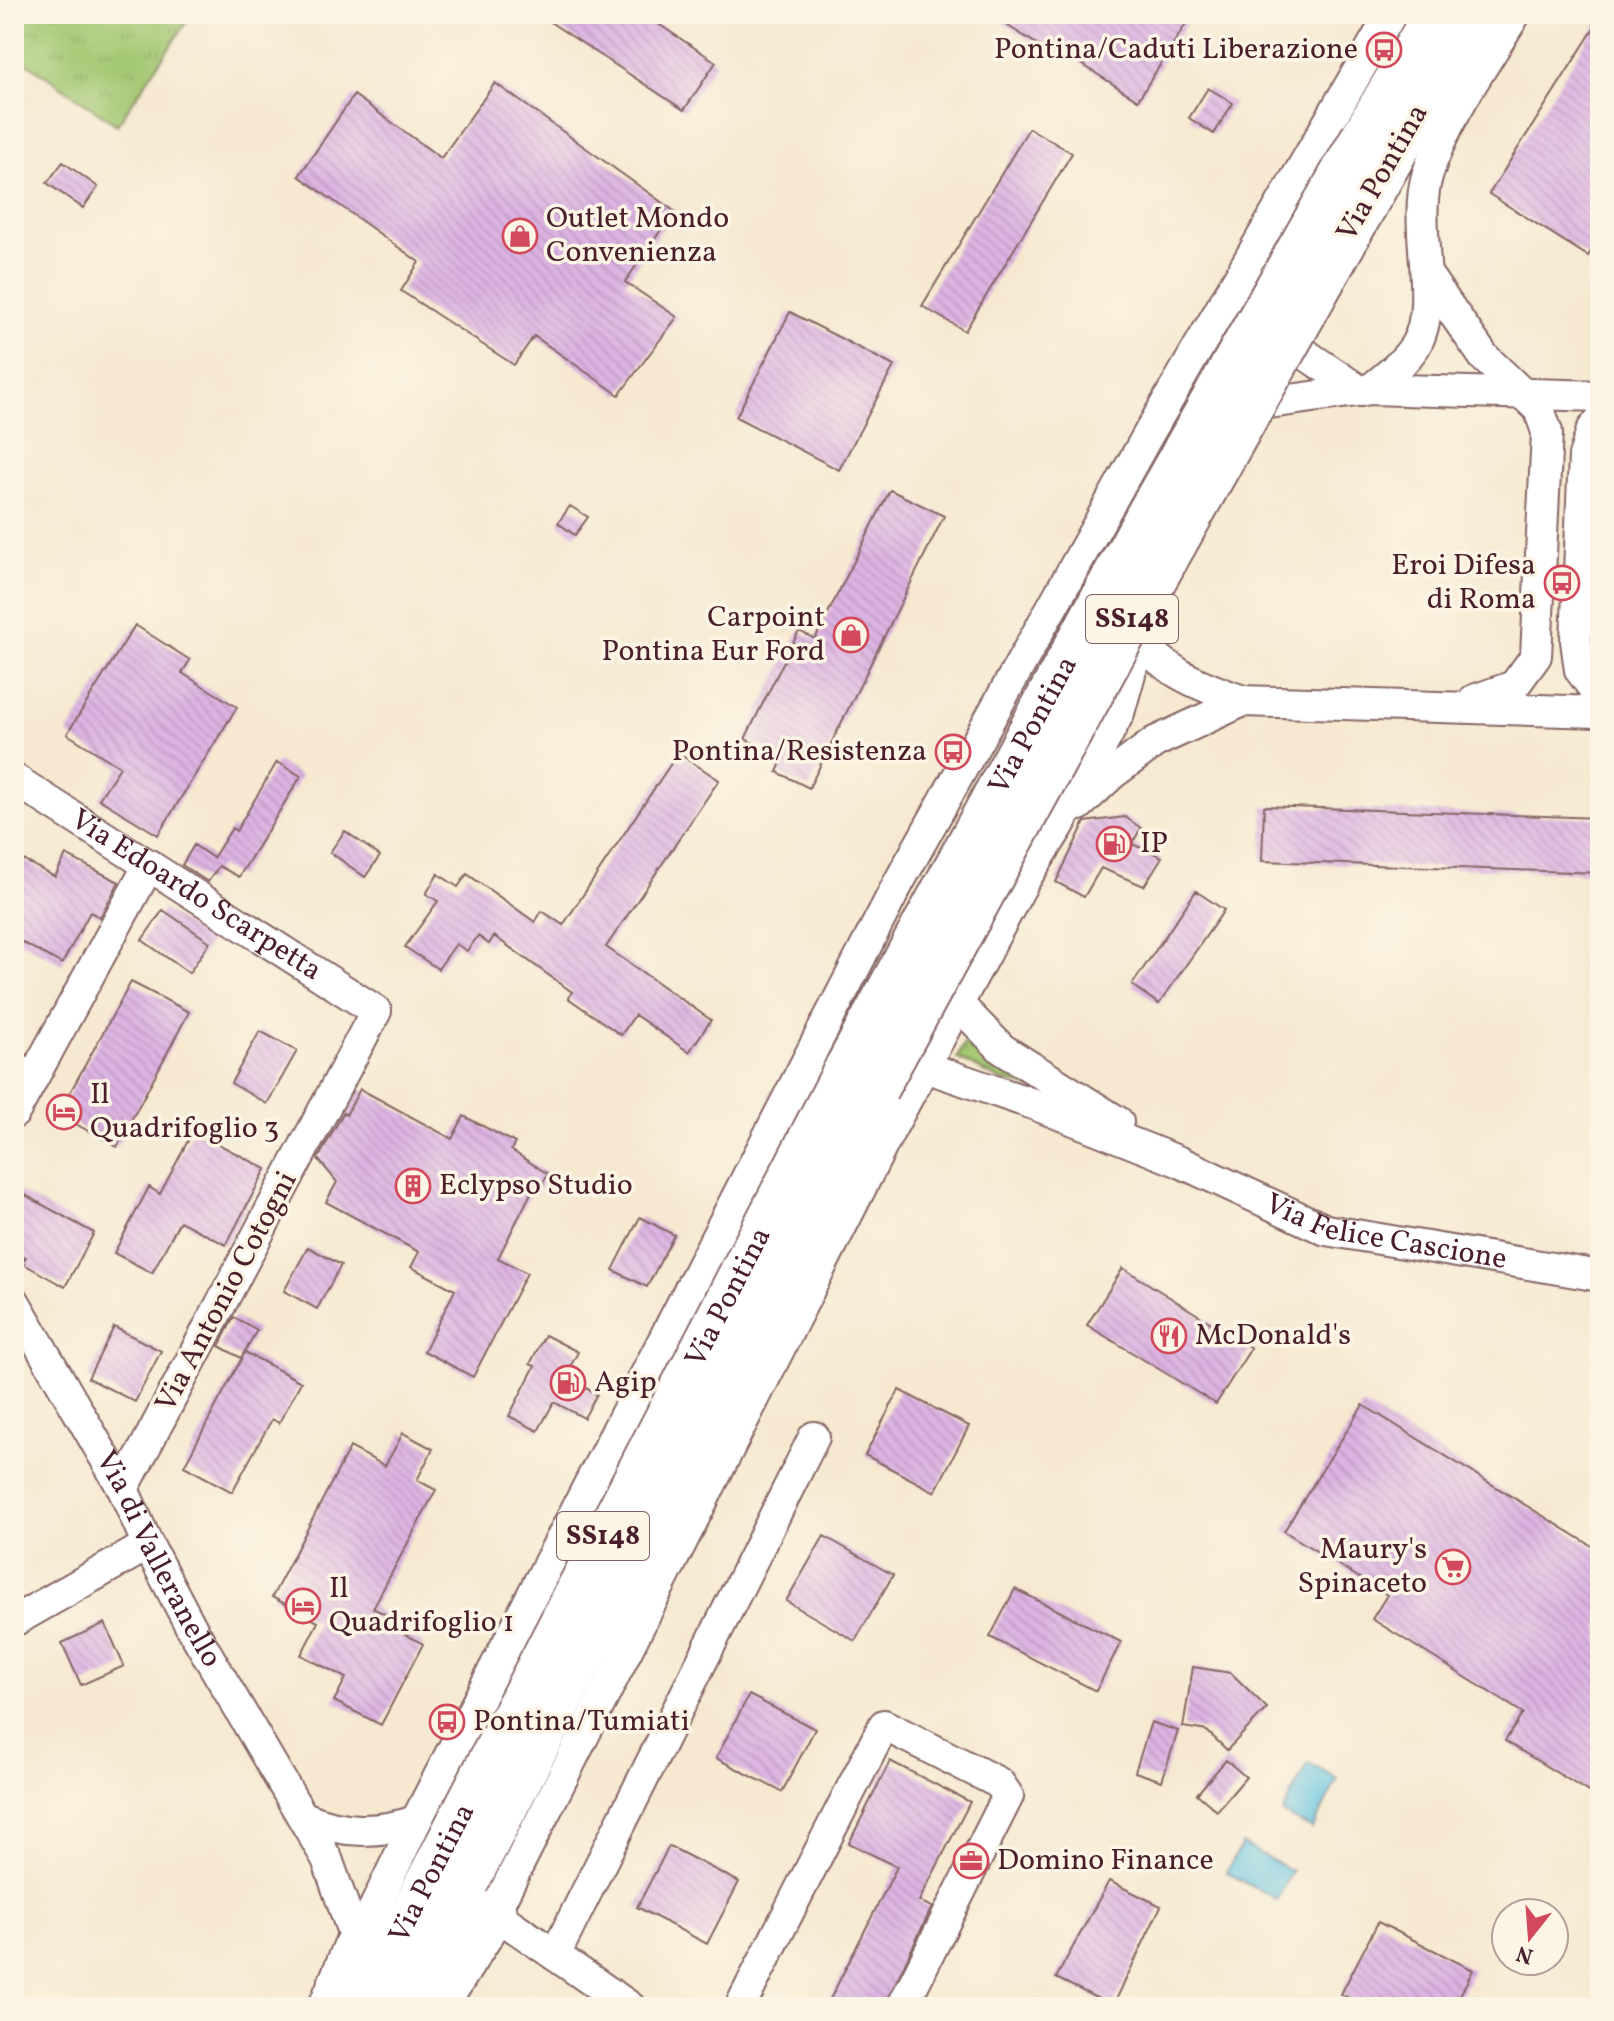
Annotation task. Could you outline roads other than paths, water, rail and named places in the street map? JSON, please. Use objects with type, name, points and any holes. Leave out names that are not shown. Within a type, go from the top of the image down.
[{"type":"highway","name":"Via Pontina","points":[[364,2007],[861,1078],[1104,669],[1379,145],[1436,14]]},
{"type":"highway","name":"Via Pontina","points":[[1379,145],[1475,14]]},
{"type":"highway","name":"Via Pontina","points":[[402,2007],[861,1078]]},
{"type":"highway","points":[[434,2007],[494,1913]]},
{"type":"highway","points":[[331,2007],[357,1944]]},
{"type":"street","name":"Via Pontina","points":[[357,1944],[416,1821],[814,1043],[1149,433],[1391,14]]},
{"type":"street","name":"Via Pontina","points":[[1366,390],[1416,345],[1423,323],[1427,275],[1421,229],[1428,174],[1445,133],[1515,14]]},
{"type":"street","points":[[1257,243],[1256,285],[1274,319],[1308,356],[1366,390]]},
{"type":"street","name":"Via Pontina","points":[[1427,275],[1473,344],[1539,409],[1547,432],[1536,656],[1524,677],[1504,692],[1448,707]]},
{"type":"street","points":[[1149,433],[1239,407],[1366,390],[1521,391],[1600,396]]},
{"type":"street","points":[[1600,420],[1590,436],[1584,456],[1576,641],[1580,670],[1600,697]]},
{"type":"street","points":[[1085,548],[1092,575],[1153,657],[1172,672],[1243,701],[1600,712]]},
{"type":"street","points":[[630,2007],[494,1913],[641,1617],[925,1067],[1124,702],[1133,663],[1122,617],[1083,597],[1051,608]]},
{"type":"street","points":[[1059,826],[1112,774],[1155,742],[1243,701]]},
{"type":"street","name":"Via Edoardo Scarpetta","points":[[14,779],[376,1011]]},
{"type":"street","points":[[14,1113],[149,865]]},
{"type":"street","name":"Via Felice Cascione","points":[[958,1004],[1010,1055],[1180,1162]]},
{"type":"street","name":"Via Antonio Cotogni","points":[[123,1489],[376,1011]]},
{"type":"street","name":"Via Felice Cascione","points":[[925,1067],[1036,1105],[1180,1162],[1299,1220],[1337,1234],[1600,1276]]},
{"type":"street","name":"Via di Valleranello","points":[[14,1301],[123,1489],[190,1625],[304,1817],[334,1874],[357,1944]]},
{"type":"street","points":[[555,1955],[814,1437]]},
{"type":"street","points":[[14,1621],[148,1545]]},
{"type":"street","points":[[740,2007],[884,1725],[999,1783],[1008,1796],[902,2007]]},
{"type":"street","points":[[304,1817],[356,1831],[387,1829],[416,1821]]},
{"type":"water","points":[[1308,1763],[1338,1779],[1312,1829],[1282,1813]]},
{"type":"water","points":[[1242,1844],[1292,1871],[1277,1900],[1226,1872]]},
{"type":"place","name":"Pontina/Caduti Liberazione","points":[[1384,50]]},
{"type":"place","name":"Outlet Mondo Convenienza","points":[[520,236]]},
{"type":"place","name":"Eroi Difesa di Roma","points":[[1562,583]]},
{"type":"place","name":"Carpoint Pontina Eur Ford","points":[[851,635]]},
{"type":"place","name":"Pontina/Resistenza","points":[[953,752]]},
{"type":"place","name":"IP","points":[[1114,844]]},
{"type":"place","name":"Il Quadrifoglio 3","points":[[64,1112]]},
{"type":"place","name":"Eclypso Studio","points":[[413,1186]]},
{"type":"place","name":"McDonald's","points":[[1169,1336]]},
{"type":"place","name":"Agip","points":[[568,1383]]},
{"type":"place","name":"Maury's Spinaceto","points":[[1453,1567]]},
{"type":"place","name":"Il Quadrifoglio 1","points":[[303,1606]]},
{"type":"place","name":"Pontina/Tumiati","points":[[447,1722]]},
{"type":"place","name":"Domino Finance","points":[[971,1861]]}]
